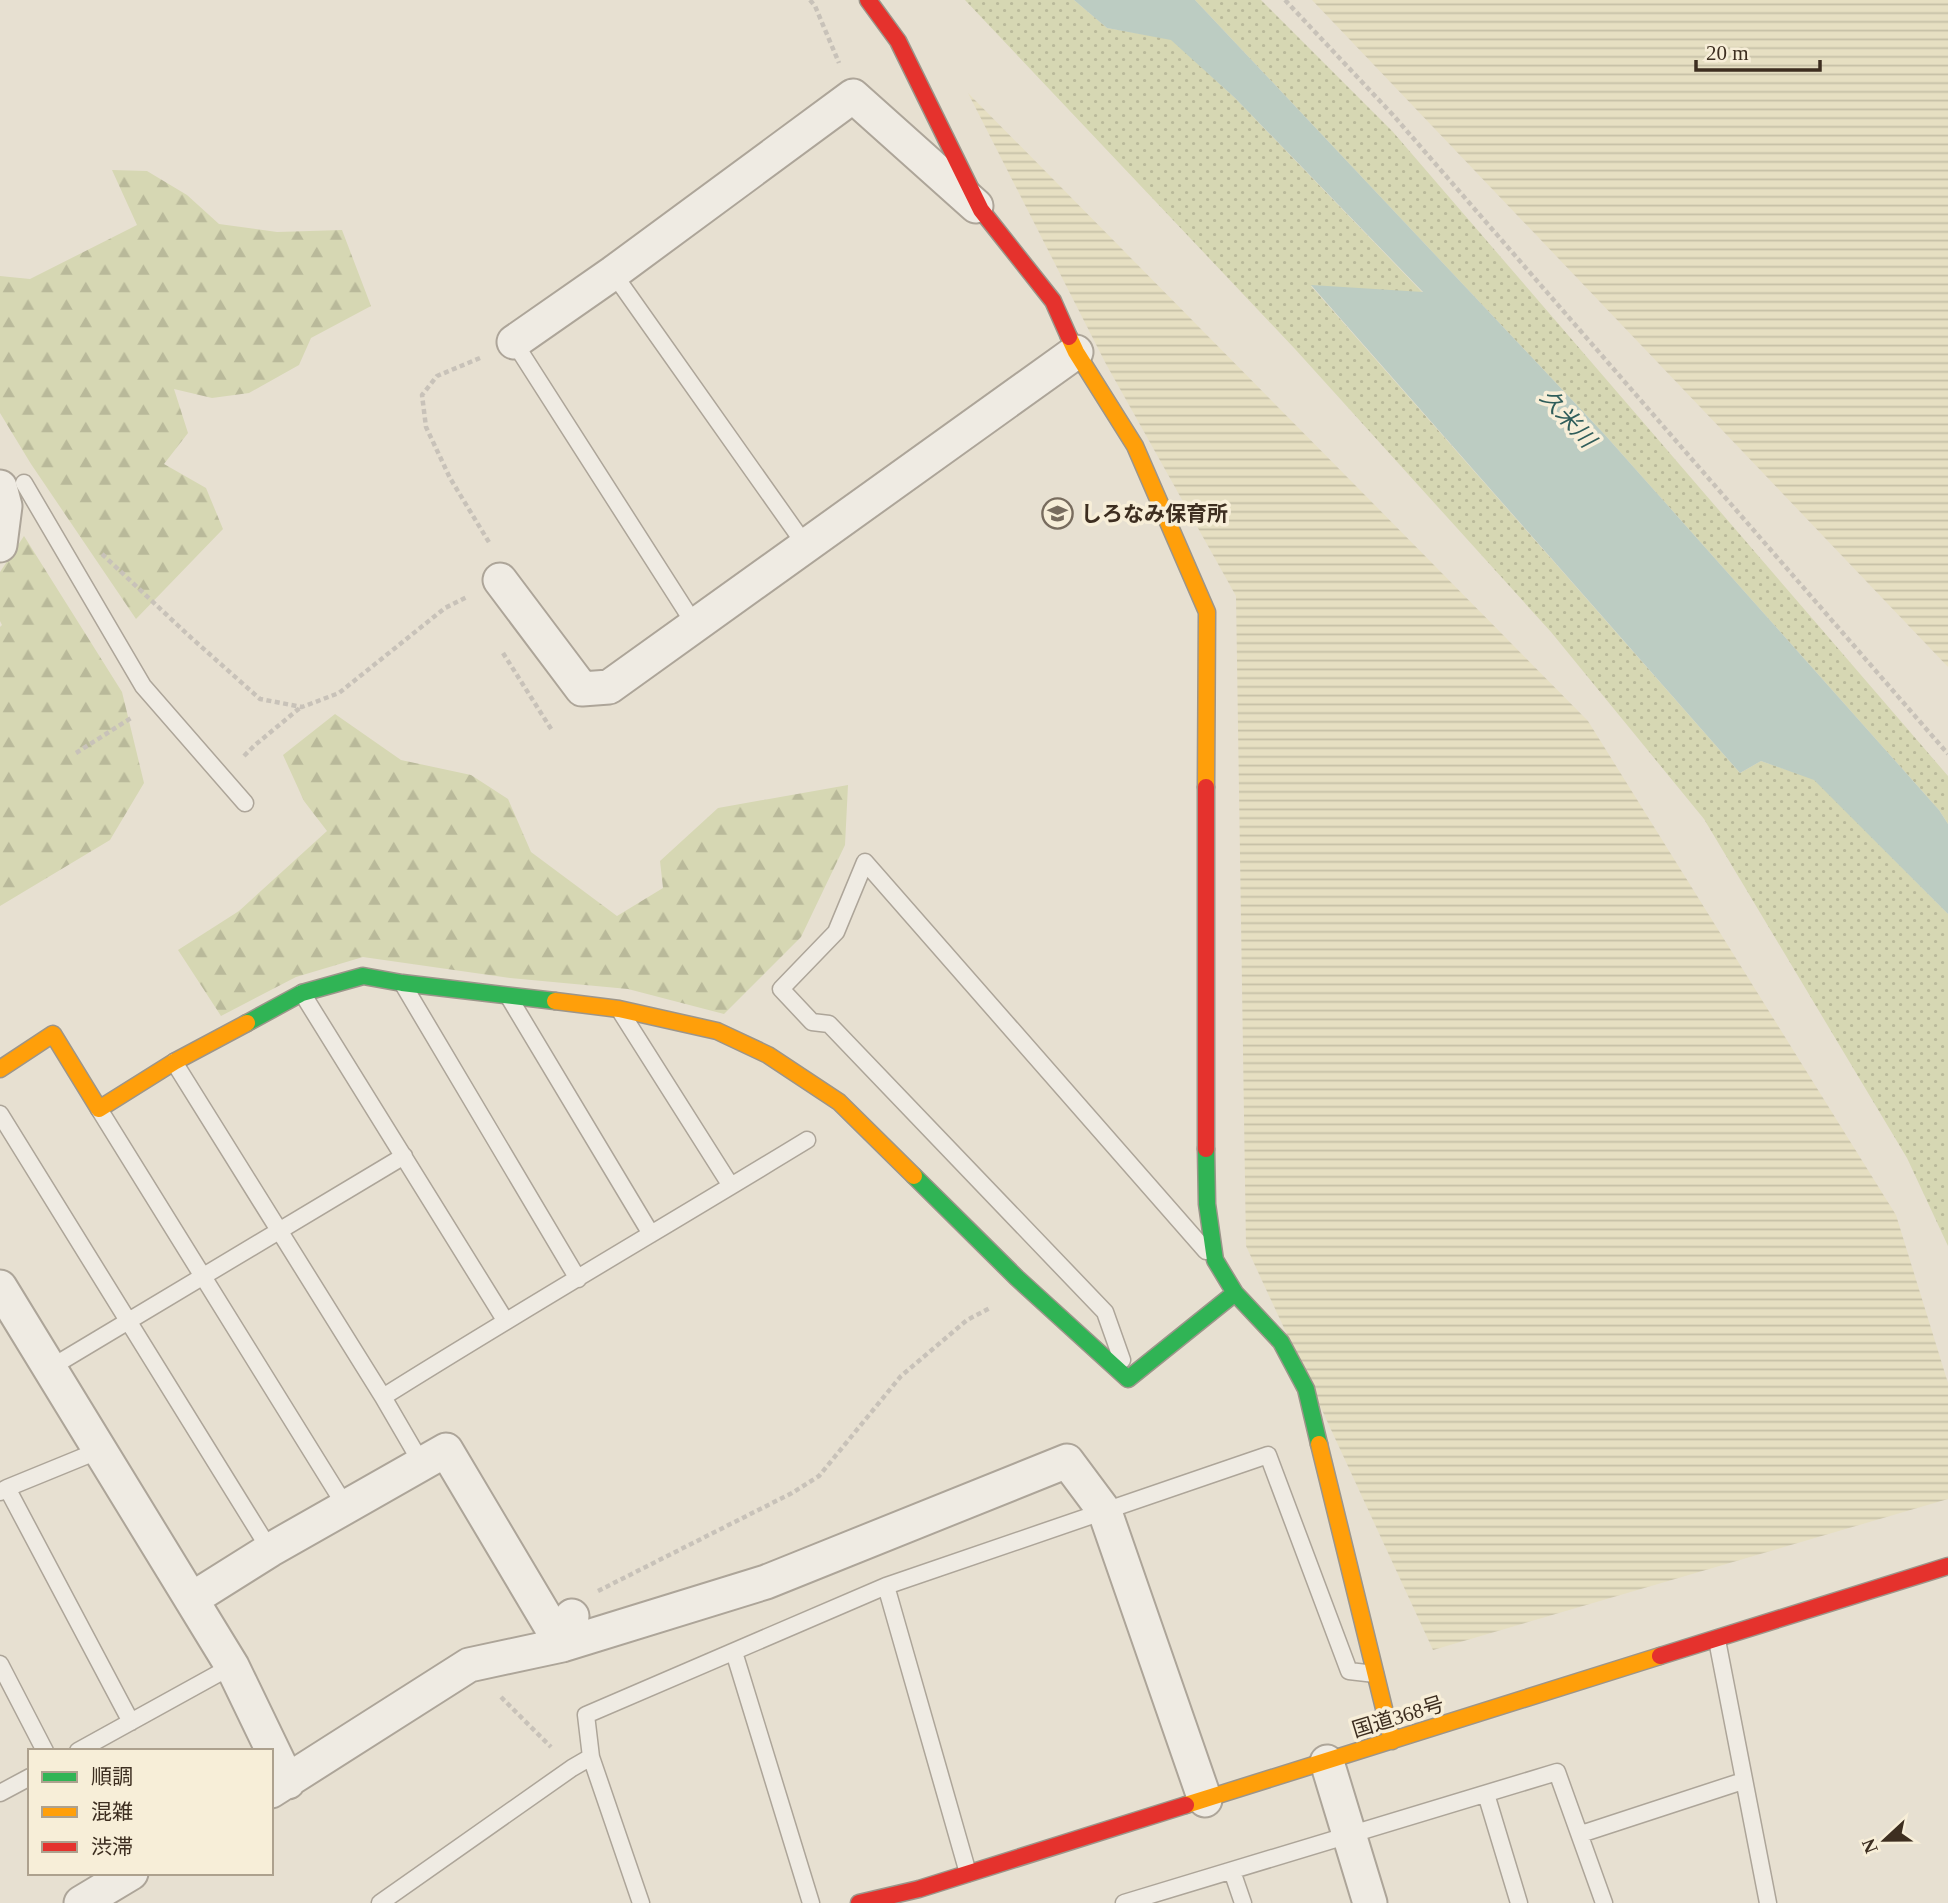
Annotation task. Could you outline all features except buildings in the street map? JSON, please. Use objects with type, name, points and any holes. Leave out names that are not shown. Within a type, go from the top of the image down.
[{"type":"main road","points":[[868,0],[898,41],[981,210],[1053,301],[1076,352],[1135,446],[1207,612],[1205,1099],[1207,1205],[1215,1260],[1235,1293],[1281,1342],[1307,1389],[1392,1741]]},
{"type":"main road","points":[[0,1069],[53,1034],[100,1109],[174,1062],[302,993],[363,976],[619,1009],[717,1031],[768,1055],[839,1102],[1017,1278],[1128,1379],[1235,1293]]},
{"type":"main road","name":"国道368号","points":[[859,1903],[921,1896],[968,1873],[1948,1566]]},
{"type":"street","points":[[514,342],[613,273],[853,96],[981,210]]},
{"type":"street","points":[[500,580],[582,690],[609,687],[1076,352]]},
{"type":"street","points":[[0,545],[5,506],[12,485]]},
{"type":"street","points":[[0,1287],[232,1666],[265,1749]]},
{"type":"street","points":[[192,1599],[270,1550],[446,1450],[567,1630]]},
{"type":"street","points":[[273,1769],[280,1787],[469,1665],[567,1630],[766,1582],[1067,1461],[1105,1512],[1205,1800]]},
{"type":"street","points":[[1327,1762],[1370,1903]]},
{"type":"street","points":[[80,1903],[128,1875]]},
{"type":"lane","points":[[613,273],[806,545]]},
{"type":"lane","points":[[514,342],[695,625]]},
{"type":"lane","points":[[12,485],[143,687],[244,803]]},
{"type":"lane","points":[[1128,1379],[1105,1312],[829,1024],[812,1023],[780,989],[836,932],[865,862],[1215,1260]]},
{"type":"lane","points":[[402,983],[578,1279]]},
{"type":"lane","points":[[302,993],[505,1320]]},
{"type":"lane","points":[[508,996],[651,1234]]},
{"type":"lane","points":[[619,1009],[731,1186]]},
{"type":"lane","points":[[174,1062],[422,1464]]},
{"type":"lane","points":[[100,1109],[346,1507]]},
{"type":"lane","points":[[0,1114],[270,1550]]},
{"type":"lane","points":[[383,1397],[505,1320],[578,1279],[807,1140]]},
{"type":"lane","points":[[50,1368],[404,1156]]},
{"type":"lane","points":[[100,1450],[4,1490],[131,1722]]},
{"type":"lane","points":[[641,1903],[591,1757],[586,1715],[886,1586],[1268,1455],[1349,1671],[1375,1674]]},
{"type":"lane","points":[[886,1586],[968,1873]]},
{"type":"lane","points":[[1717,1640],[1768,1903]]},
{"type":"lane","points":[[734,1652],[811,1903]]},
{"type":"lane","points":[[0,1664],[44,1749]]},
{"type":"lane","points":[[82,1749],[232,1666]]},
{"type":"lane","points":[[380,1903],[591,1757]]},
{"type":"lane","points":[[1124,1903],[1557,1772],[1604,1903]]},
{"type":"lane","points":[[0,1793],[28,1778]]},
{"type":"lane","points":[[1581,1835],[1743,1781]]},
{"type":"lane","points":[[1486,1794],[1519,1903]]},
{"type":"lane","points":[[1232,1871],[1243,1903]]},
{"type":"path","points":[[810,0],[853,96]]},
{"type":"path","points":[[1285,0],[1393,115],[1948,754]]},
{"type":"path","points":[[255,745],[302,707],[340,693],[445,608],[500,580],[498,556],[450,478],[426,427],[422,396],[437,376],[514,342]]},
{"type":"path","points":[[98,551],[260,699],[302,707]]},
{"type":"path","points":[[496,642],[553,732]]},
{"type":"path","points":[[76,753],[122,723]]},
{"type":"path","points":[[567,1630],[596,1592],[792,1493],[819,1476],[901,1376],[967,1320],[989,1308],[997,1307]]},
{"type":"path","points":[[469,1665],[572,1768]]},
{"type":"shaded area","points":[[1312,0],[1948,0],[1948,667]]},
{"type":"shaded area","points":[[968,93],[1588,721],[1896,1215],[1948,1383],[1948,1499],[1433,1650],[1246,1246],[1236,596],[1106,364]]},
{"type":"green space","points":[[965,0],[1074,0],[1107,28],[1171,39],[1235,98],[1423,293],[1311,286],[1740,773],[1761,761],[1814,779],[1948,914],[1948,1246],[1907,1158],[1704,819],[1551,632],[1295,349]]},
{"type":"green space","points":[[1195,0],[1261,0],[1393,132],[1948,776],[1948,824],[1939,810],[1605,435]]},
{"type":"green space","points":[[112,170],[147,171],[187,195],[219,224],[277,232],[342,230],[371,306],[311,338],[299,365],[249,393],[212,398],[174,389],[188,433],[164,464],[206,488],[223,529],[136,619],[31,464],[0,413],[0,276],[30,279],[137,225]]},
{"type":"green space","points":[[24,536],[122,692],[144,783],[110,840],[0,906],[0,572]]},
{"type":"green space","points":[[335,714],[401,760],[471,775],[508,799],[531,852],[617,916],[663,888],[660,861],[718,808],[848,785],[845,845],[801,937],[724,1014],[628,989],[510,978],[363,957],[296,977],[221,1016],[178,950],[239,911],[327,831],[304,801],[283,755]]},
{"type":"water","name":"久米川","points":[[1074,0],[1195,0],[1605,435],[1939,810],[1948,824],[1948,914],[1814,780],[1761,761],[1740,773],[1311,285],[1423,292],[1235,98],[1171,40],[1107,28]]},
{"type":"traffic: fast","points":[[247,1023],[302,993],[363,976],[555,1001]]},
{"type":"traffic: fast","points":[[1206,1149],[1207,1204],[1215,1260],[1235,1293],[1281,1342],[1306,1389],[1319,1444]]},
{"type":"traffic: fast","points":[[914,1176],[1017,1278],[1128,1379],[1235,1293]]},
{"type":"traffic: slow","points":[[1069,337],[1135,446],[1207,612],[1206,787]]},
{"type":"traffic: slow","points":[[555,1001],[619,1009],[717,1031],[768,1055],[839,1102],[914,1176]]},
{"type":"traffic: slow","points":[[0,1069],[53,1034],[99,1109],[174,1062],[247,1023]]},
{"type":"traffic: slow","points":[[1319,1444],[1392,1741]]},
{"type":"traffic: slow","points":[[1186,1805],[1660,1656]]},
{"type":"traffic: jam","points":[[868,0],[898,41],[981,210],[1053,301],[1069,337]]},
{"type":"traffic: jam","points":[[1206,787],[1206,1149]]},
{"type":"traffic: jam","points":[[1660,1656],[1948,1566]]},
{"type":"traffic: jam","points":[[859,1903],[919,1889],[1186,1805]]},
{"type":"place","name":"しろなみ保育所","points":[[1058,514]]}]
